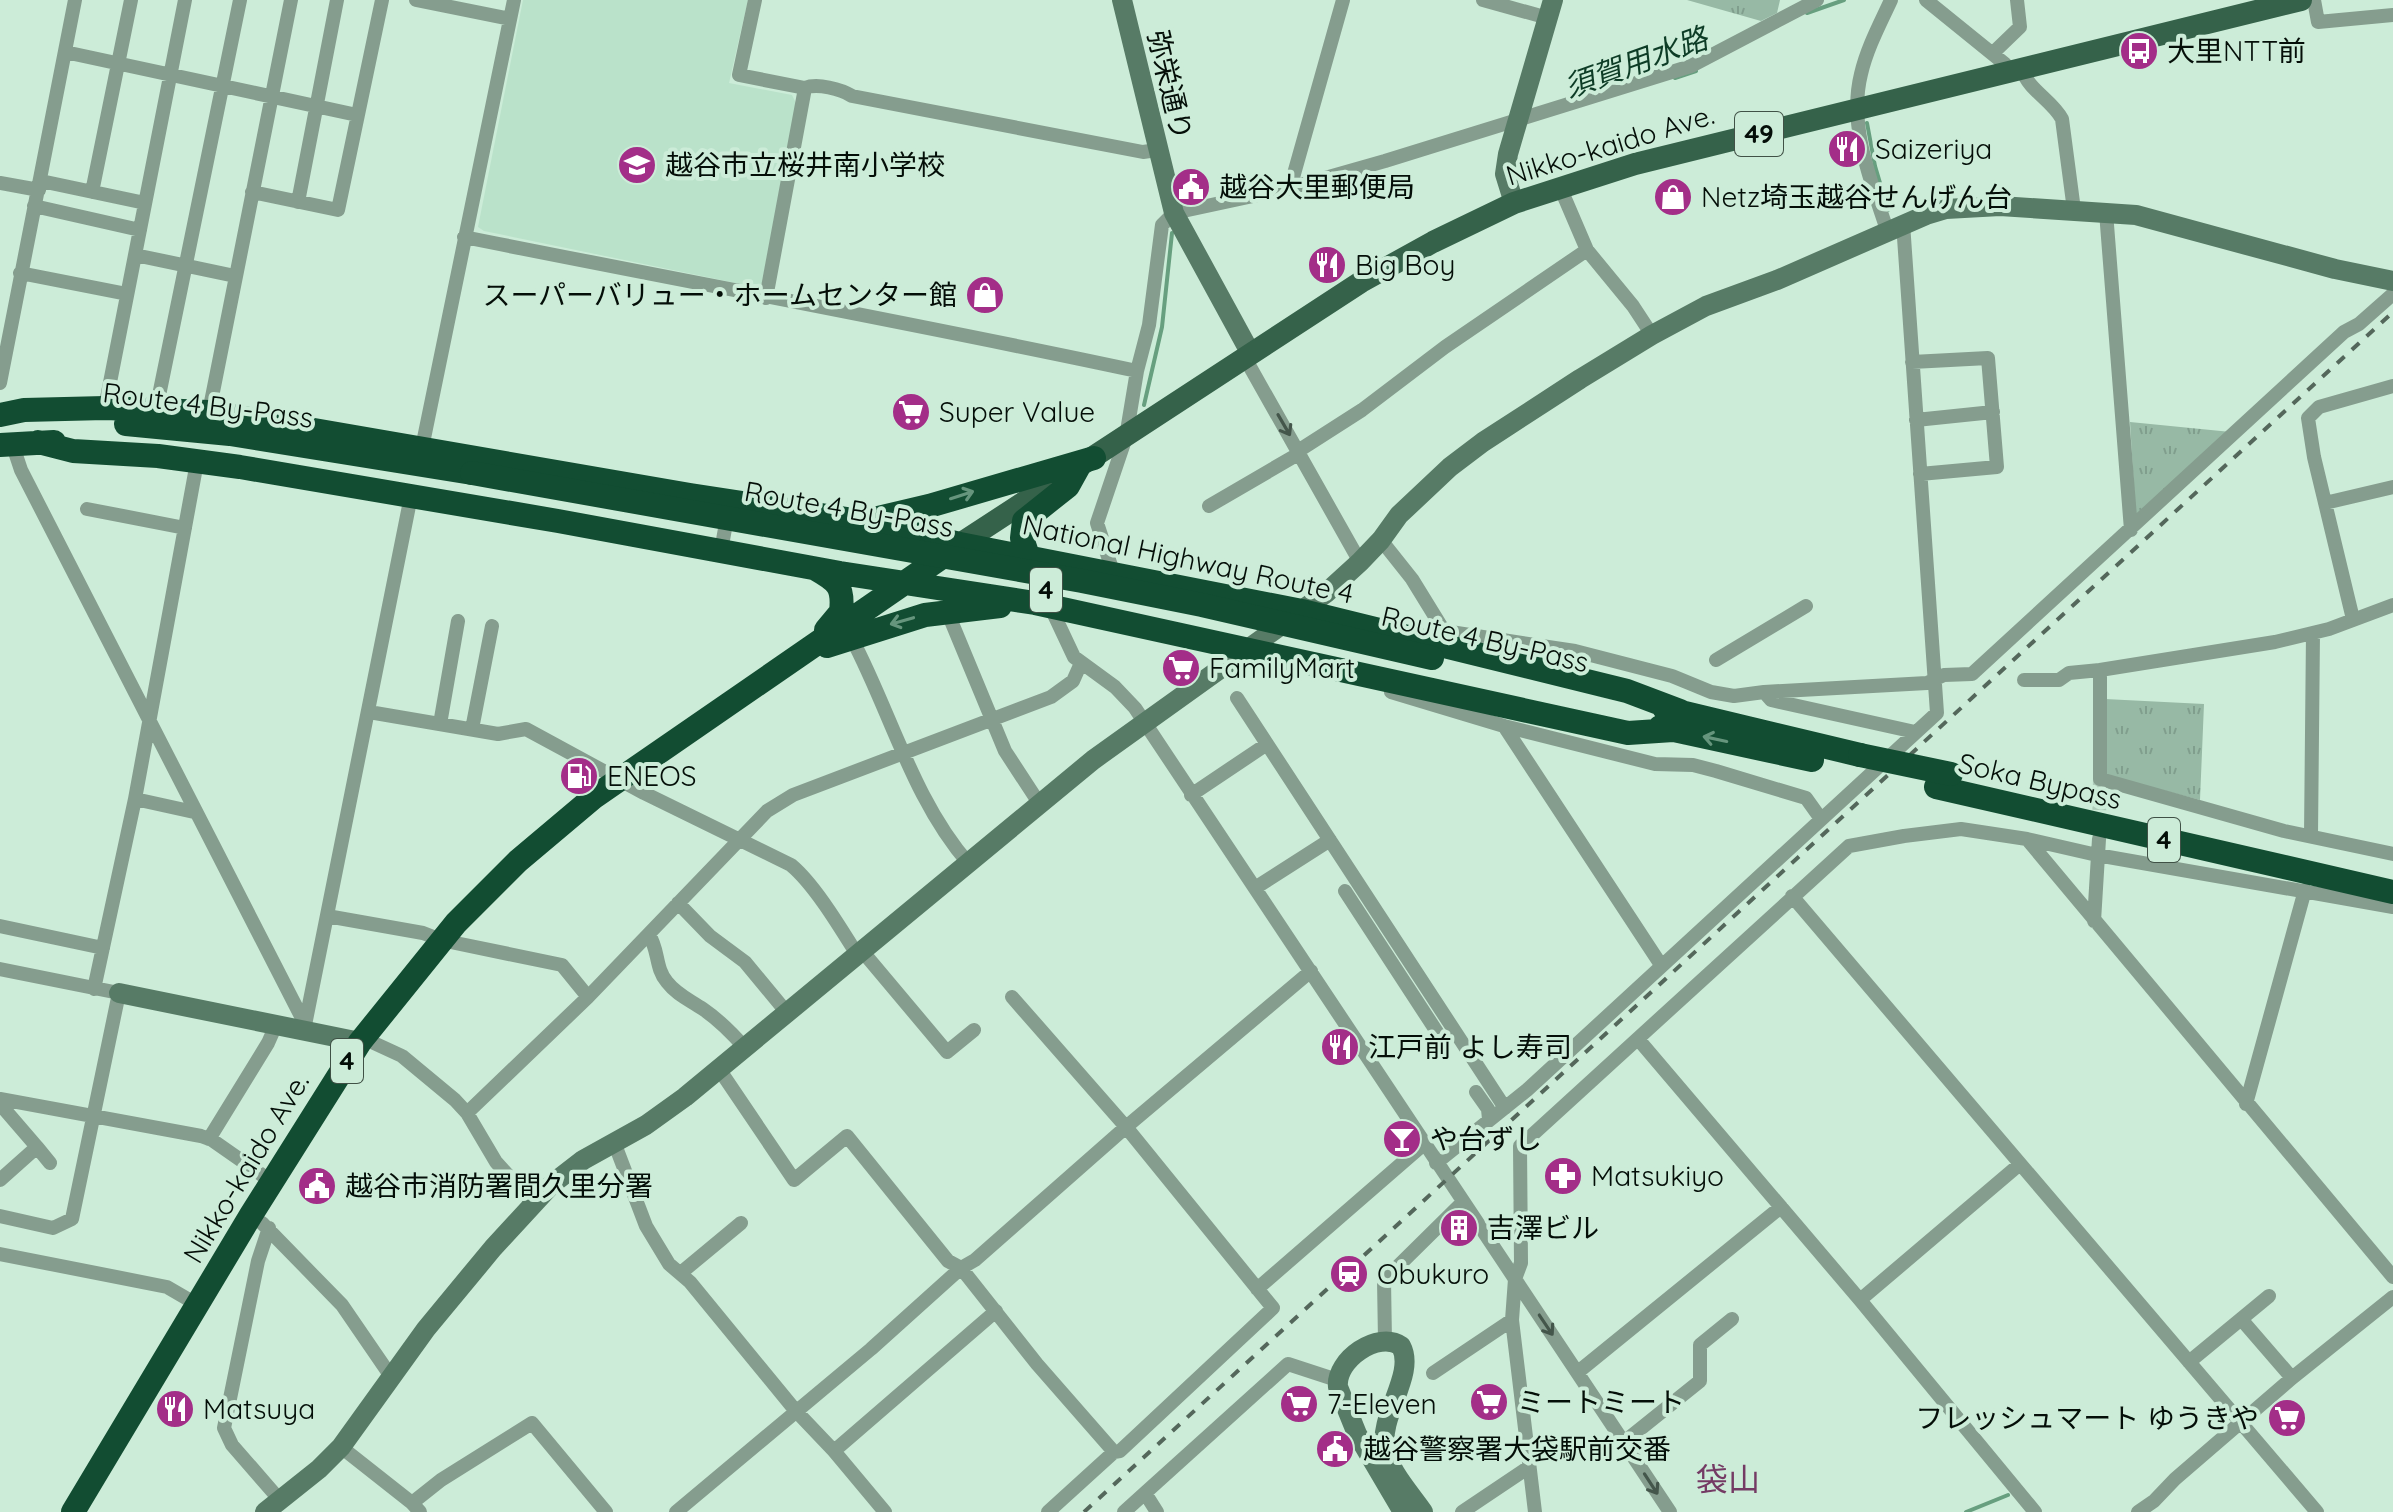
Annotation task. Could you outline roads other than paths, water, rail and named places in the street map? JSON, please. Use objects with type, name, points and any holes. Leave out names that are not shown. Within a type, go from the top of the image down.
[{"type":"highway","points":[[0,415],[24,410],[105,408],[209,412],[860,521],[885,518],[1086,463]]},
{"type":"highway","name":"Route 4 By-Pass","points":[[0,415],[230,434],[470,481]]},
{"type":"highway","points":[[38,442],[73,451],[158,456],[240,467],[814,568],[906,581]]},
{"type":"highway","name":"Route 4 By-Pass","points":[[6,444],[162,443],[227,448],[470,481],[1082,581],[1677,721]]},
{"type":"highway","points":[[1028,556],[1022,538],[1024,521],[1068,486],[1086,463]]},
{"type":"highway","name":"National Highway Route 4","points":[[860,521],[960,544],[1302,611],[1627,691],[1677,721]]},
{"type":"highway","name":"Nikko-kaido Ave.","points":[[73,1512],[198,1305],[260,1222],[272,1182],[361,1040],[441,940],[518,861],[571,814],[960,544]]},
{"type":"highway","points":[[809,650],[841,612],[842,604],[841,591],[834,579],[814,568]]},
{"type":"highway","name":"4","points":[[906,581],[1042,604],[1628,733],[1677,721]]},
{"type":"highway","name":"4","points":[[809,650],[852,639],[901,621],[947,611],[1042,604]]},
{"type":"highway","name":"Soka Bypass","points":[[1677,721],[2393,878]]},
{"type":"highway","name":"Soka Bypass","points":[[1943,781],[2393,892]]},
{"type":"main road","name":"Nikko-kaido Ave.","points":[[960,544],[1361,282],[1433,242],[1514,203],[1635,164],[2301,0]]},
{"type":"street","points":[[0,383],[75,0]]},
{"type":"street","points":[[92,192],[131,0]]},
{"type":"street","points":[[105,408],[185,0]]},
{"type":"street","points":[[156,410],[240,0]]},
{"type":"street","points":[[209,412],[291,0]]},
{"type":"street","points":[[298,202],[337,0]]},
{"type":"street","points":[[252,192],[338,210],[382,0]]},
{"type":"street","points":[[416,0],[510,19]]},
{"type":"street","points":[[422,448],[514,0]]},
{"type":"street","points":[[755,0],[739,75],[805,88],[811,85],[852,96],[1143,152],[1157,150]]},
{"type":"street","name":"弥栄通り","points":[[1122,0],[1174,213],[1248,356]]},
{"type":"street","points":[[1290,188],[1343,0]]},
{"type":"street","points":[[1483,0],[1551,9],[1508,154],[1505,174],[1514,203]]},
{"type":"street","points":[[1113,572],[1097,523],[1126,437],[1137,371],[1149,325],[1162,225],[1174,213],[1290,188],[1691,66],[1787,7],[1817,0]]},
{"type":"street","points":[[1436,1163],[1505,1108],[1937,713],[1912,362],[1895,227],[1868,171],[1857,110],[1861,74],[1891,0]]},
{"type":"street","points":[[1926,0],[2024,78],[2057,111],[2062,119],[2074,210]]},
{"type":"street","points":[[1993,53],[2020,27],[2017,0]]},
{"type":"street","points":[[2314,0],[2318,22],[2393,15]]},
{"type":"street","points":[[65,52],[357,115]]},
{"type":"street","points":[[766,298],[805,88]]},
{"type":"street","points":[[0,183],[92,192],[145,203]]},
{"type":"street","points":[[1560,187],[1587,250],[1633,306],[1652,335]]},
{"type":"street","points":[[34,206],[140,230]]},
{"type":"street","points":[[260,1222],[258,1261],[224,1428],[272,1506],[311,1476],[341,1447],[426,1329],[533,1203],[568,1170],[646,1125],[788,1014],[1039,803],[1145,722],[1302,611],[1360,562],[1430,484],[1483,442],[1652,335],[1706,306],[1834,256],[1895,227],[1946,209],[1973,207],[2136,215],[2335,269],[2393,281]]},
{"type":"street","points":[[2106,212],[2131,530]]},
{"type":"street","points":[[464,237],[1137,371]]},
{"type":"street","points":[[1209,506],[1362,410],[1445,347],[1587,250]]},
{"type":"street","points":[[135,255],[235,276]]},
{"type":"street","points":[[20,273],[127,294]]},
{"type":"street","points":[[1362,626],[1369,621],[1575,651],[1672,676],[1711,692],[1734,696],[1927,683],[1944,675],[1972,674],[2344,332],[2359,324],[2393,294]]},
{"type":"street","points":[[1248,356],[1360,562]]},
{"type":"street","points":[[1912,362],[1988,358],[1997,467],[1920,474]]},
{"type":"street","points":[[2353,619],[2308,418],[2319,407],[2393,386]]},
{"type":"street","points":[[1916,420],[1993,412]]},
{"type":"street","points":[[6,444],[304,1027]]},
{"type":"street","points":[[94,989],[135,799],[197,462]]},
{"type":"street","points":[[558,521],[568,473]]},
{"type":"street","points":[[2325,503],[2393,487]]},
{"type":"street","points":[[304,1027],[411,496]]},
{"type":"street","points":[[721,551],[730,501]]},
{"type":"street","points":[[87,509],[185,528]]},
{"type":"street","points":[[1381,540],[1412,579],[1444,631]]},
{"type":"street","points":[[1042,604],[1074,657],[1129,700],[1145,722],[1670,1512]]},
{"type":"street","points":[[2024,680],[2059,680],[2069,673],[2275,642],[2313,633],[2393,605]]},
{"type":"street","points":[[1716,660],[1806,606]]},
{"type":"street","points":[[947,611],[1005,751],[1039,803]]},
{"type":"street","points":[[440,724],[458,621]]},
{"type":"street","points":[[472,729],[492,626]]},
{"type":"street","points":[[2311,835],[2313,633]]},
{"type":"street","points":[[852,639],[928,804],[969,864]]},
{"type":"street","points":[[467,1113],[588,997],[767,811],[793,795],[1062,691],[1076,676],[1081,663]]},
{"type":"street","points":[[2100,670],[2100,779],[2284,831],[2393,854]]},
{"type":"street","points":[[1361,673],[1372,686],[1504,726],[1655,764],[1693,765],[1806,798],[1821,819]]},
{"type":"street","points":[[1764,692],[1771,700],[1915,732]]},
{"type":"street","points":[[1237,698],[1330,840],[1406,969],[1437,1032]]},
{"type":"street","points":[[369,712],[498,734],[526,729],[791,865],[860,954],[947,1052],[974,1030]]},
{"type":"street","points":[[1504,726],[1661,965]]},
{"type":"street","points":[[1191,795],[1267,744]]},
{"type":"street","points":[[135,799],[194,812]]},
{"type":"street","points":[[1535,1512],[1512,1320],[1515,1279],[1521,1263],[1520,1146],[1849,846],[1961,829],[2393,907]]},
{"type":"street","points":[[2027,839],[2393,1277]]},
{"type":"street","points":[[2094,921],[2099,839]]},
{"type":"street","points":[[1255,888],[1330,840]]},
{"type":"street","points":[[2246,1104],[2305,890]]},
{"type":"street","points":[[1345,891],[1406,969],[1505,1108]]},
{"type":"street","points":[[1792,896],[2317,1512]]},
{"type":"street","points":[[678,903],[710,936],[745,962],[788,1014]]},
{"type":"street","points":[[327,916],[423,933],[441,940],[562,965],[588,997]]},
{"type":"street","points":[[0,926],[103,948]]},
{"type":"street","points":[[649,935],[655,945],[659,971],[666,981],[678,994],[724,1024],[745,1048]]},
{"type":"street","points":[[0,969],[276,1025],[304,1027],[361,1040],[409,1061],[467,1113],[496,1162],[533,1203]]},
{"type":"street","points":[[676,1512],[1311,971]]},
{"type":"street","points":[[0,1216],[53,1228],[72,1219],[119,993]]},
{"type":"street","points":[[1016,1001],[1126,1127],[1273,1308],[1120,1451],[1114,1452],[1048,1512]]},
{"type":"street","points":[[209,1139],[276,1025]]},
{"type":"street","points":[[1638,1039],[2035,1512]]},
{"type":"street","points":[[719,1069],[794,1180],[847,1136],[948,1261],[961,1268],[1037,1364],[1114,1452]]},
{"type":"street","points":[[1476,1092],[1488,1109],[1489,1119]]},
{"type":"street","points":[[0,1101],[94,1115],[209,1139],[272,1182]]},
{"type":"street","points":[[0,1101],[50,1163]]},
{"type":"street","points":[[614,1142],[646,1226],[669,1264],[682,1272],[795,1410],[885,1512]]},
{"type":"street","points":[[1257,1289],[1424,1144]]},
{"type":"street","points":[[0,1180],[37,1147]]},
{"type":"street","points":[[1860,1300],[2020,1164]]},
{"type":"street","points":[[1385,1341],[1384,1280],[1463,1202]]},
{"type":"street","points":[[1578,1372],[1781,1207]]},
{"type":"street","points":[[260,1222],[342,1305],[390,1375]]},
{"type":"street","points":[[682,1272],[741,1223]]},
{"type":"street","points":[[0,1254],[167,1287],[198,1305]]},
{"type":"street","points":[[2189,1362],[2269,1296]]},
{"type":"street","points":[[2138,1512],[2292,1378],[2393,1297]]},
{"type":"street","points":[[834,1451],[996,1311]]},
{"type":"street","points":[[1624,1442],[1700,1381],[1700,1345],[1732,1319]]},
{"type":"street","points":[[2241,1319],[2292,1378]]},
{"type":"street","points":[[1433,1373],[1512,1320]]},
{"type":"street","points":[[1403,1512],[1386,1470],[1385,1424],[1394,1403],[1405,1359],[1401,1346],[1385,1341],[1368,1346],[1349,1360],[1337,1380],[1340,1396],[1357,1434],[1386,1470],[1423,1512]]},
{"type":"street","points":[[1124,1512],[1288,1364],[1337,1380]]},
{"type":"street","points":[[341,1447],[416,1507],[441,1480],[532,1423],[606,1512]]},
{"type":"street","points":[[1357,1434],[1385,1424]]},
{"type":"street","points":[[1462,1512],[1529,1467]]},
{"type":"street","points":[[1145,1493],[1157,1512]]},
{"type":"waterway","name":"須賀用水路","points":[[1807,13],[1844,0]]},
{"type":"waterway","name":"須賀用水路","points":[[1675,78],[1696,71]]},
{"type":"waterway","points":[[1867,123],[1888,210]]},
{"type":"waterway","name":"須賀用水路","points":[[1144,405],[1162,327],[1172,233]]},
{"type":"waterway","points":[[1966,1512],[2008,1495]]},
{"type":"tunnel","points":[[2099,831],[2100,779]]},
{"type":"railway","points":[[1084,1512],[2393,312]]},
{"type":"place","name":"大里NTT前","points":[[2139,51]]},
{"type":"place","name":"Saizeriya","points":[[1847,149]]},
{"type":"place","name":"越谷市立桜井南小学校","points":[[637,165]]},
{"type":"place","name":"越谷大里郵便局","points":[[1191,187]]},
{"type":"place","name":"Netz埼玉越谷せんげん台","points":[[1673,197]]},
{"type":"place","name":"Big Boy","points":[[1327,265]]},
{"type":"place","name":"スーパーバリュー・ホームセンター館","points":[[985,295]]},
{"type":"place","name":"Super Value","points":[[911,412]]},
{"type":"place","name":"FamilyMart","points":[[1181,668]]},
{"type":"place","name":"ENEOS","points":[[579,776]]},
{"type":"place","name":"江戸前 よし寿司","points":[[1340,1047]]},
{"type":"place","name":"や台ずし","points":[[1402,1139]]},
{"type":"place","name":"Matsukiyo","points":[[1563,1176]]},
{"type":"place","name":"越谷市消防署間久里分署","points":[[317,1186]]},
{"type":"place","name":"吉澤ビル","points":[[1459,1228]]},
{"type":"place","name":"Obukuro","points":[[1349,1274]]},
{"type":"place","name":"ミートミート","points":[[1489,1402]]},
{"type":"place","name":"7-Eleven","points":[[1299,1404]]},
{"type":"place","name":"Matsuya","points":[[175,1409]]},
{"type":"place","name":"フレッシュマート ゆうきや","points":[[2287,1418]]},
{"type":"place","name":"越谷警察署大袋駅前交番","points":[[1335,1449]]},
{"type":"district","name":"袋山","points":[[1728,1480]]}]
